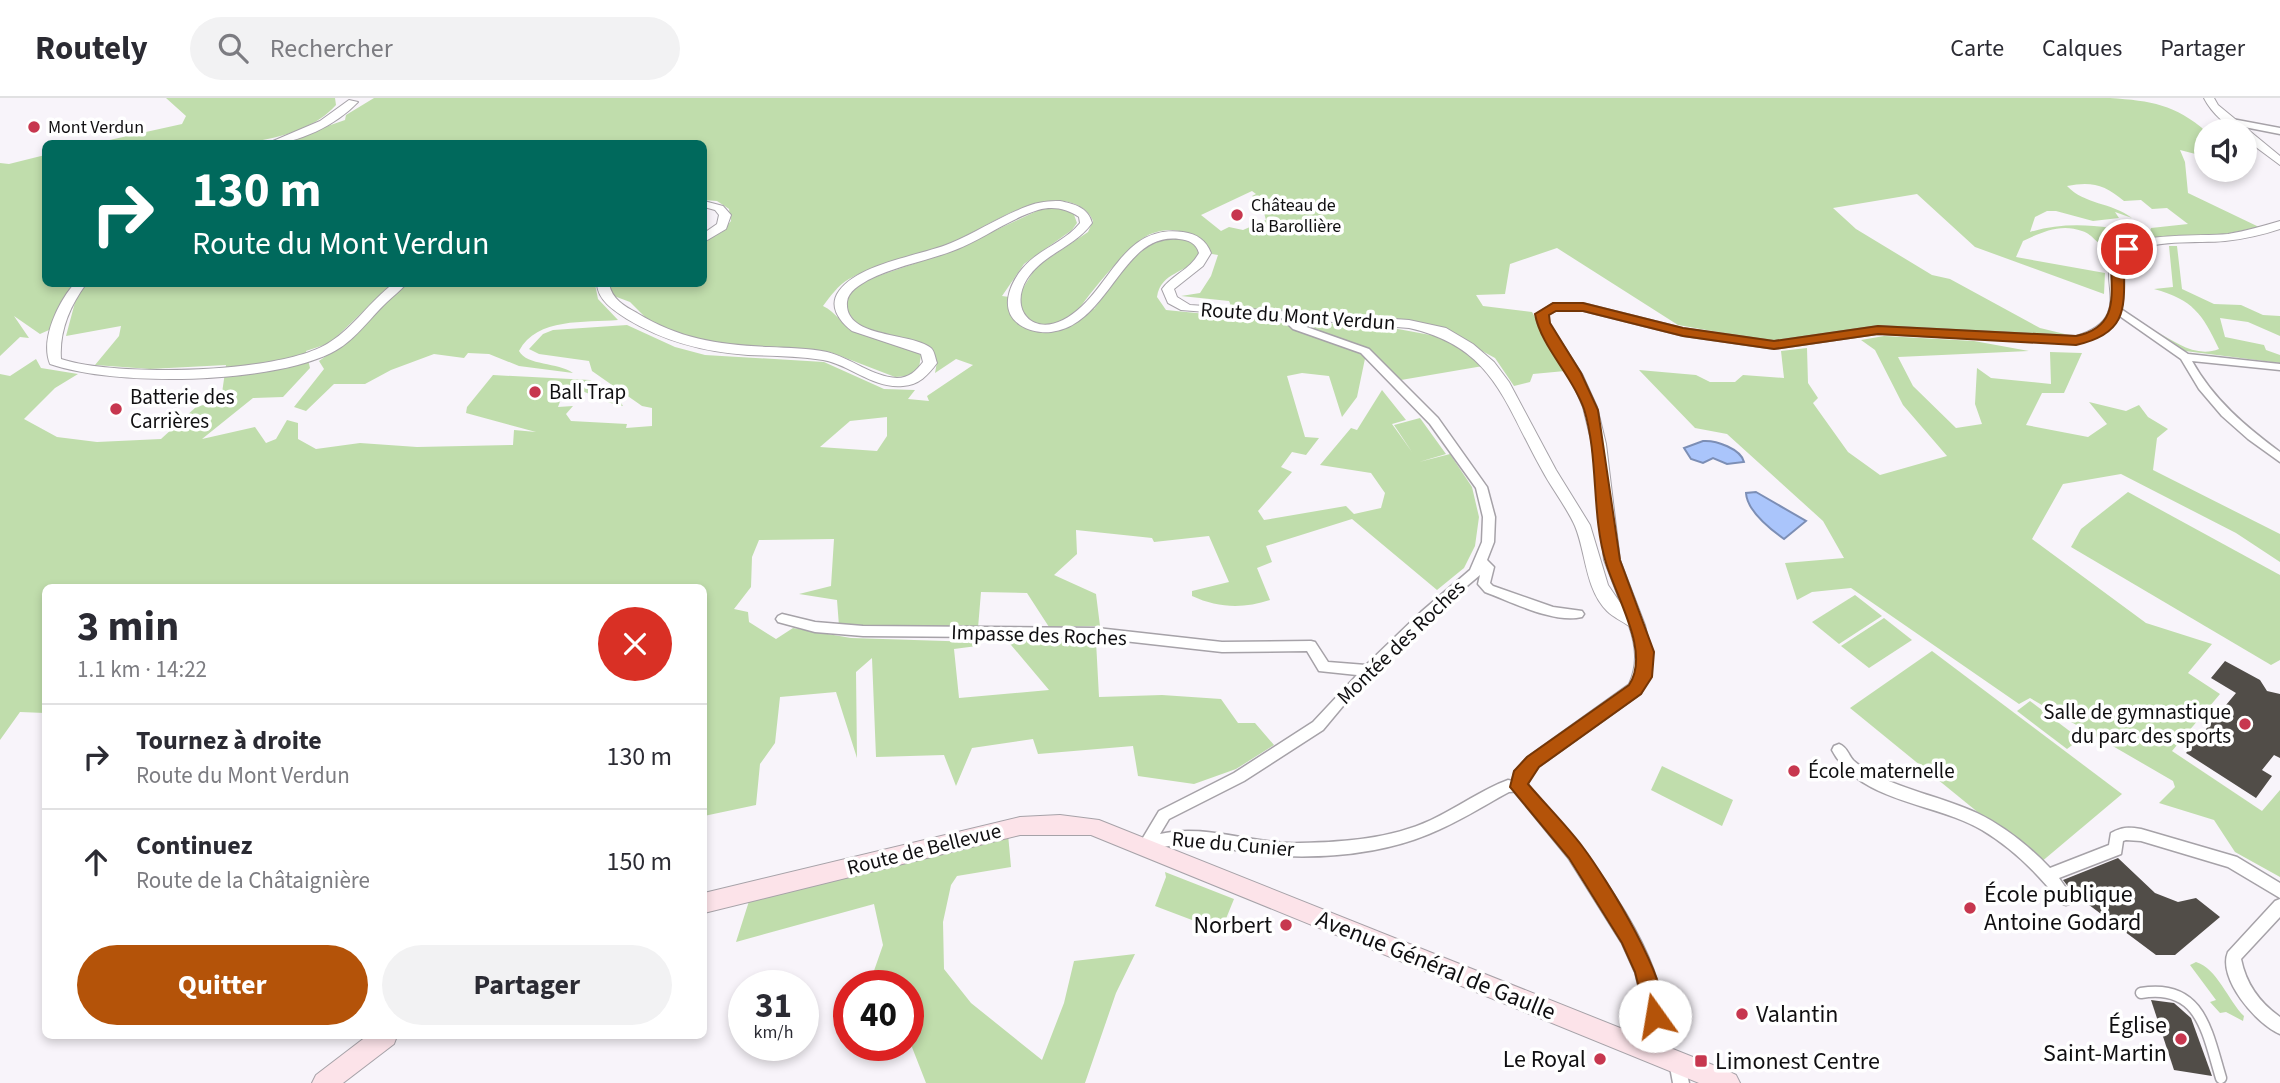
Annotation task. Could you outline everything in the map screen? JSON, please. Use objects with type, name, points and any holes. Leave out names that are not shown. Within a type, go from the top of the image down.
[{"type":"main road","name":"Route de Bellevue","points":[[707,901],[1020,826],[1092,826],[1145,846]]},
{"type":"main road","name":"Avenue Général de Gaulle","points":[[1145,846],[1651,1052],[1679,1072],[1728,1083]]},
{"type":"main road","points":[[324,1083],[382,1039]]},
{"type":"street","points":[[2209,98],[2214,107],[2228,119]]},
{"type":"street","points":[[281,140],[324,123],[355,99]]},
{"type":"street","points":[[2257,127],[2280,131]]},
{"type":"street","points":[[2257,143],[2280,162]]},
{"type":"street","name":"Route du Mont Verdun","points":[[604,287],[608,299],[619,308],[637,320],[687,344],[724,351],[825,356],[844,361],[891,383],[908,383],[918,379],[930,363],[927,352],[916,345],[856,328],[848,322],[840,307],[844,290],[860,279],[944,251],[1033,208],[1057,204],[1076,208],[1086,223],[1081,232],[1044,253],[1021,279],[1011,301],[1013,314],[1020,321],[1035,326],[1066,324],[1083,312],[1140,246],[1166,234],[1196,240],[1205,253],[1198,264],[1174,280],[1168,289],[1170,299],[1176,304],[1190,309],[1409,324],[1441,331],[1468,347],[1489,365],[1502,382],[1549,471],[1582,525],[1600,586],[1612,606],[1635,621]]},
{"type":"street","points":[[707,205],[719,208],[725,215],[722,226],[707,236]]},
{"type":"street","points":[[1651,1052],[1655,1016],[1644,972],[1629,937],[1575,852],[1519,787],[1520,777],[1533,762],[1635,690],[1644,677],[1646,652],[1613,560],[1591,410],[1574,373],[1544,323],[1544,311],[1567,306],[1583,307],[1683,332],[1774,345],[1878,330],[2076,340],[2103,331],[2118,310],[2117,259],[2127,249],[2158,243],[2223,237],[2280,225]]},
{"type":"street","points":[[78,287],[66,304],[55,338],[55,361],[79,370],[144,374],[234,369],[310,357],[335,346],[373,306],[396,287]]},
{"type":"street","points":[[2118,310],[2185,357],[2205,391],[2256,441],[2280,458]]},
{"type":"street","name":"Montée des Roches","points":[[1145,846],[1164,815],[1239,777],[1318,726],[1433,608],[1475,573],[1488,542],[1489,517],[1481,488],[1434,421],[1366,351],[1297,327],[1284,316]]},
{"type":"street","points":[[2185,357],[2280,367]]},
{"type":"street","points":[[1481,562],[1488,567],[1484,584],[1489,589],[1552,612],[1578,614]]},
{"type":"street","name":"Impasse des Roches","points":[[782,619],[815,627],[863,631],[1097,633],[1222,647],[1311,646],[1324,667],[1370,671]]},
{"type":"street","points":[[1839,750],[1845,764],[1901,793],[1942,805],[1985,824],[2050,875],[2066,898]]},
{"type":"street","name":"Rue du Cunier","points":[[1145,846],[1159,838],[1180,836],[1292,850],[1359,847],[1412,834],[1508,786],[1519,787]]},
{"type":"street","points":[[2050,875],[2116,849],[2116,838],[2126,833],[2232,862],[2280,891]]},
{"type":"street","points":[[2280,906],[2233,957],[2236,978],[2256,1010],[2280,1026]]},
{"type":"street","points":[[2141,993],[2156,989],[2172,990],[2188,998],[2199,1015],[2221,1078]]},
{"type":"green space","points":[[166,98],[335,98],[336,105],[315,122],[288,134],[261,140],[110,140],[182,124],[186,116]]},
{"type":"green space","points":[[374,98],[2110,98],[2162,106],[2194,122],[2194,154],[2180,150],[2185,162],[2188,193],[2259,227],[2221,235],[2148,239],[2151,228],[2188,224],[2167,208],[2152,209],[2141,200],[2124,201],[2111,191],[2098,186],[2067,186],[2082,197],[2116,209],[2132,218],[2115,212],[2119,218],[2093,221],[2047,211],[2035,217],[2030,232],[2070,226],[2111,228],[2111,247],[2101,244],[2082,231],[2059,228],[2023,241],[2016,257],[2105,273],[2104,294],[1975,247],[1917,194],[1833,208],[1856,229],[1932,275],[1950,279],[2040,328],[2073,336],[1878,326],[1769,341],[1678,325],[1557,248],[1510,264],[1505,294],[1476,295],[1483,306],[1532,312],[1565,371],[1533,374],[1530,382],[1514,386],[1495,358],[1445,331],[1232,308],[1229,301],[1181,296],[1200,293],[1211,276],[1218,255],[1212,254],[1198,238],[1178,231],[1168,230],[1147,236],[1115,264],[1081,306],[1094,309],[1126,267],[1152,244],[1167,238],[1183,239],[1199,248],[1200,255],[1169,277],[1159,289],[1157,297],[1166,310],[1276,321],[1304,331],[1312,328],[1302,324],[1304,321],[1398,329],[1452,339],[1483,366],[1401,380],[1367,349],[1357,397],[1342,417],[1329,376],[1302,373],[1287,376],[1305,437],[1319,438],[1306,455],[1292,452],[1281,467],[1292,472],[1258,511],[1264,520],[1346,506],[1354,514],[1381,508],[1385,493],[1371,473],[1320,465],[1351,428],[1357,430],[1382,390],[1406,420],[1392,424],[1412,452],[1394,425],[1420,418],[1446,454],[1419,462],[1450,454],[1472,487],[1479,517],[1475,546],[1464,568],[1437,590],[1352,519],[1266,546],[1272,562],[1257,568],[1270,600],[1231,606],[1192,596],[1192,591],[1229,582],[1209,536],[1154,542],[1152,538],[1076,530],[1077,554],[1054,575],[1096,594],[1100,626],[1049,627],[1027,593],[981,592],[978,628],[839,626],[837,600],[799,594],[831,586],[834,539],[759,540],[752,557],[751,587],[734,609],[748,612],[749,622],[776,639],[793,628],[851,638],[977,642],[977,646],[954,649],[959,698],[1049,690],[1006,639],[1096,641],[1099,697],[1162,695],[1221,699],[1238,723],[1255,723],[1274,745],[1236,769],[1194,784],[1138,776],[1133,746],[1038,754],[1033,739],[972,748],[956,786],[944,755],[876,757],[872,658],[856,672],[857,758],[836,692],[780,697],[775,743],[760,764],[756,805],[707,815],[707,584],[42,584],[42,713],[20,712],[0,740],[0,374],[10,376],[36,359],[41,368],[78,374],[55,388],[24,419],[57,437],[97,442],[161,439],[196,407],[221,400],[226,365],[150,369],[95,365],[119,336],[121,326],[66,336],[81,287],[389,287],[330,343],[306,351],[310,368],[283,397],[253,398],[202,439],[255,427],[266,443],[276,439],[287,420],[298,423],[298,439],[316,449],[360,443],[417,447],[513,445],[514,430],[536,432],[466,413],[467,407],[493,375],[590,380],[617,396],[623,406],[580,390],[565,388],[558,407],[573,406],[566,414],[571,421],[627,424],[626,428],[652,426],[652,408],[642,406],[592,371],[589,361],[539,354],[529,349],[543,334],[553,330],[627,325],[675,347],[705,355],[824,362],[884,389],[915,390],[908,399],[929,401],[927,396],[973,365],[956,359],[935,373],[937,362],[932,348],[859,326],[843,306],[852,289],[866,280],[949,252],[1041,209],[1052,207],[1073,212],[1077,223],[1072,230],[1024,264],[1002,296],[1017,298],[1036,267],[1088,232],[1093,221],[1085,210],[1068,202],[1048,201],[1034,204],[940,248],[870,269],[845,282],[823,306],[853,330],[905,346],[921,355],[919,368],[908,376],[895,377],[830,352],[709,345],[650,322],[630,302],[614,296],[610,287],[707,287],[707,240],[722,232],[731,221],[729,209],[717,201],[707,200],[707,140],[288,140],[345,120],[346,115]],"holes":[[[1252,191],[1256,194],[1252,196],[1270,210],[1264,213],[1266,220],[1243,230],[1229,227],[1221,231],[1201,215]],[[887,417],[887,436],[877,451],[820,447],[850,421]]]},
{"type":"green space","points":[[42,156],[42,287],[70,287],[49,330],[40,334],[14,316],[29,338],[20,337],[0,356],[0,163],[9,164]]},
{"type":"green space","points":[[2169,246],[2177,246],[2182,289],[2214,304],[2241,305],[2263,315],[2280,316],[2280,336],[2248,322],[2220,318],[2225,337],[2264,345],[2266,350],[2280,355],[2280,363],[2185,351],[2156,331],[2194,350],[2202,352],[2219,349],[2195,310],[2178,298],[2154,289],[2173,287]]},
{"type":"green space","points":[[401,287],[596,287],[598,299],[618,320],[577,322],[550,327],[537,332],[519,351],[536,362],[573,373],[519,366],[489,354],[468,353],[464,358],[434,354],[391,370],[365,384],[334,384],[306,411],[294,407],[324,369],[319,361],[342,343]]},
{"type":"green space","points":[[1884,336],[1974,341],[2029,351],[1898,357],[1913,386],[1956,428],[1982,424],[1975,404],[1977,368],[1991,378],[2051,384],[2050,352],[2082,353],[2064,393],[2042,393],[2026,425],[2088,437],[2107,424],[2089,402],[2126,411],[2139,405],[2148,417],[2168,429],[2157,438],[2153,470],[2280,534],[2280,562],[2236,533],[2121,474],[2063,484],[2032,539],[2146,623],[2212,644],[2188,673],[2220,694],[2172,751],[2262,811],[2280,790],[2280,877],[2235,852],[2214,820],[2159,803],[2175,787],[2173,781],[2030,698],[2019,704],[1851,588],[1812,592],[1797,600],[1785,563],[1844,558],[1823,521],[1727,434],[1695,428],[1639,370],[1696,375],[1710,382],[1735,382],[1743,375],[1784,378],[1781,351],[1807,348],[1808,383],[1818,398],[1813,403],[1848,452],[1880,475],[1947,456],[1903,405],[1875,350],[1861,340]]},
{"type":"green space","points":[[2128,492],[2280,575],[2280,660],[2271,665],[2071,547],[2081,529]]},
{"type":"green space","points":[[1855,595],[1882,616],[1839,644],[1812,622]]},
{"type":"green space","points":[[1884,618],[1912,640],[1869,668],[1841,646]]},
{"type":"green space","points":[[1932,651],[2122,794],[2040,863],[1850,708]]},
{"type":"green space","points":[[2030,701],[2080,739],[2067,749],[2017,711]]},
{"type":"green space","points":[[1662,766],[1733,800],[1722,826],[1651,790]]},
{"type":"green space","points":[[1008,834],[1011,867],[957,876],[951,885],[943,922],[944,969],[971,1003],[1042,1060],[1064,1003],[1074,961],[1135,954],[1116,993],[1085,1083],[926,1083],[917,1061],[924,1061],[924,970],[874,970],[883,945],[874,904],[736,942],[750,898]]},
{"type":"green space","points":[[1165,872],[1234,899],[1221,931],[1155,906],[1166,877]]},
{"type":"green space","points":[[2196,962],[2216,978],[2244,1016],[2243,1021],[2226,1012],[2220,1013],[2210,1002],[2216,1000],[2190,965]]},
{"type":"water","points":[[1703,441],[1727,446],[1738,453],[1744,462],[1727,464],[1713,458],[1703,463],[1691,459],[1684,448]]},
{"type":"water","points":[[1756,492],[1806,521],[1784,539],[1766,525],[1750,506],[1746,493]]},
{"type":"building","name":"Salle de gymnastique du parc des sports","points":[[2225,661],[2260,680],[2267,691],[2280,694],[2280,758],[2274,755],[2262,770],[2272,776],[2256,798],[2186,753],[2236,693],[2211,678]]},
{"type":"building","points":[[2118,858],[2155,893],[2178,902],[2196,898],[2220,917],[2175,955],[2156,955],[2073,893],[2063,880]]},
{"type":"building","name":"Église Saint-Martin","points":[[2151,1000],[2174,1003],[2191,1018],[2212,1076],[2174,1070]]},
{"type":"place","name":"Mont Verdun","points":[[34,127]]},
{"type":"place","name":"Château de la Barollière","points":[[1237,215]]},
{"type":"place","name":"Ball Trap","points":[[535,392]]},
{"type":"place","name":"Batterie des Carrières","points":[[116,409]]},
{"type":"place","name":"Salle de gymnastique du parc des sports","points":[[2245,724]]},
{"type":"place","name":"École maternelle","points":[[1794,771]]},
{"type":"place","name":"École publique Antoine Godard","points":[[1970,908]]},
{"type":"place","name":"Norbert","points":[[1286,925]]},
{"type":"place","name":"Valantin","points":[[1742,1014]]},
{"type":"place","name":"Église Saint-Martin","points":[[2181,1039]]},
{"type":"place","name":"Le Royal","points":[[1600,1059]]},
{"type":"place","name":"Limonest Centre","points":[[1701,1061]]},
{"type":"route","points":[[1655,1016],[1644,972],[1629,937],[1575,852],[1519,787],[1520,777],[1533,762],[1635,690],[1644,677],[1646,652],[1613,560],[1591,410],[1574,373],[1544,323],[1542,314],[1553,307],[1583,307],[1683,332],[1753,344],[1774,345],[1878,330],[2076,340],[2103,331],[2118,310],[2117,259],[2120,253],[2127,249]]}]
